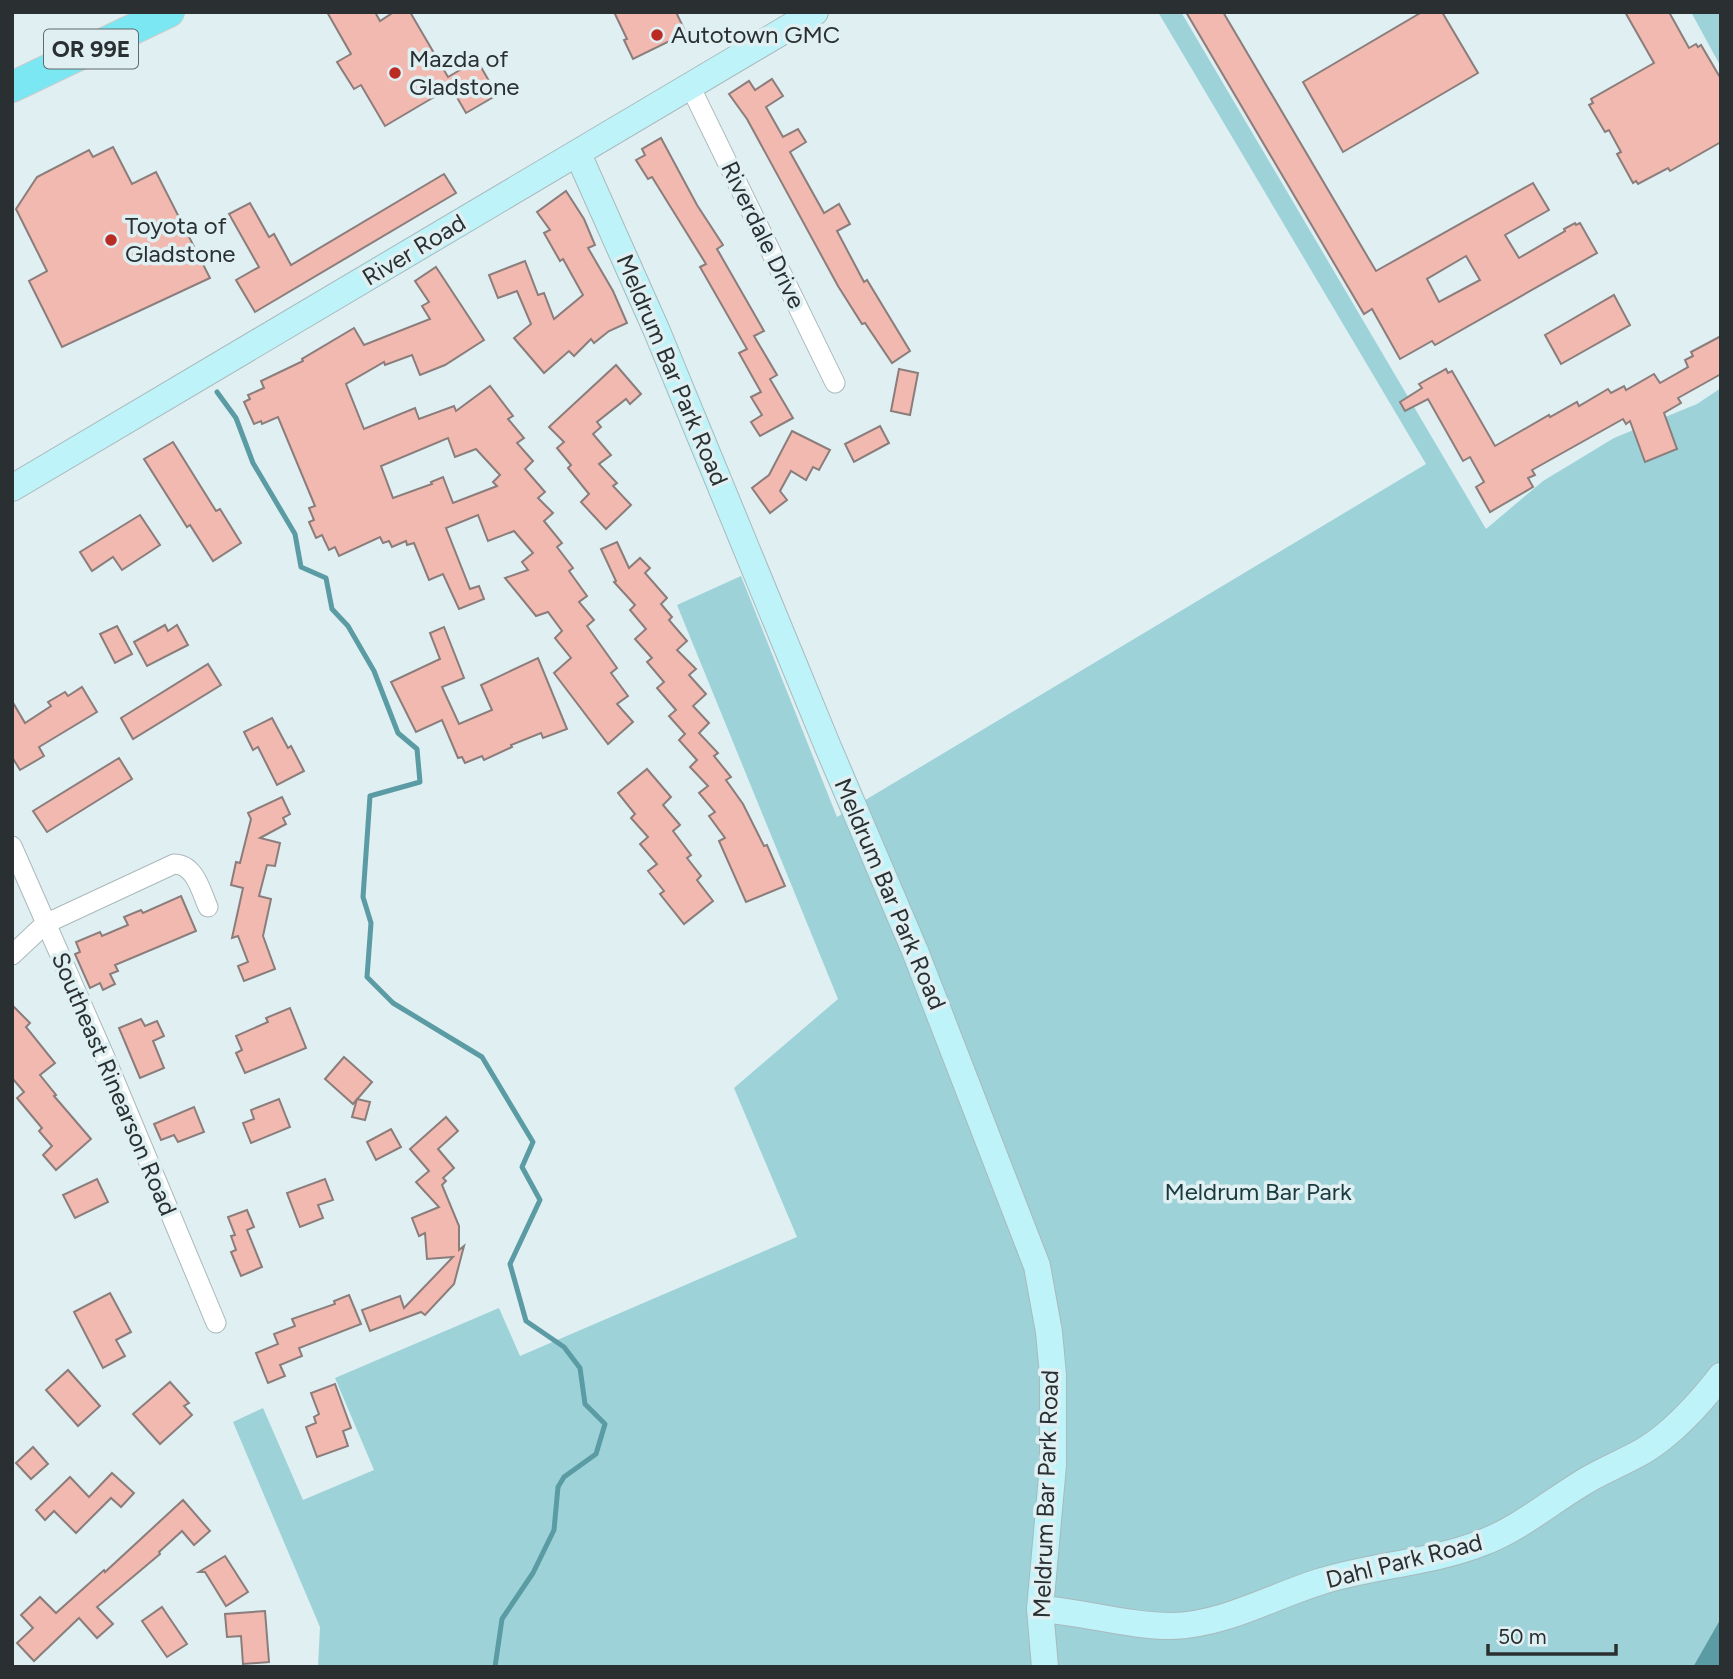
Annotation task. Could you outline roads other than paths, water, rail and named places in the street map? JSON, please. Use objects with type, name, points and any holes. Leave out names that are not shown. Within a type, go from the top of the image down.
[{"type":"main road","name":"OR 99E","points":[[12,86],[169,12]]},
{"type":"street","name":"River Road","points":[[12,488],[690,86],[778,22],[815,12]]},
{"type":"street","name":"Riverdale Drive","points":[[690,86],[835,383]]},
{"type":"street","name":"Meldrum Bar Park Road","points":[[578,154],[656,329],[915,951],[1037,1266],[1049,1332],[1053,1375],[1052,1465],[1040,1609],[1045,1667]]},
{"type":"street","name":"Southeast Rinearson Road","points":[[12,846],[104,1055],[216,1323]]},
{"type":"street","points":[[12,955],[46,924],[174,864],[183,864],[191,872],[208,907]]},
{"type":"street","name":"Dahl Park Road","points":[[1040,1609],[1172,1626],[1197,1623],[1234,1613],[1319,1582],[1483,1543],[1508,1531],[1582,1483],[1646,1449],[1675,1426],[1707,1395],[1721,1377]]},
{"type":"waterway","points":[[217,392],[236,418],[253,463],[295,534],[301,567],[326,578],[332,609],[348,626],[374,671],[398,733],[417,749],[420,782],[370,796],[363,897],[371,923],[367,977],[393,1003],[482,1057],[533,1142],[522,1167],[540,1200],[510,1264],[526,1321],[564,1347],[580,1368],[585,1404],[605,1424],[596,1454],[564,1477],[558,1487],[554,1530],[533,1573],[502,1619],[495,1667]]},
{"type":"place","name":"Autotown GMC","points":[[657,35]]},
{"type":"place","name":"Mazda of Gladstone","points":[[395,73]]},
{"type":"place","name":"Toyota of Gladstone","points":[[111,240]]},
{"type":"park label","name":"Meldrum Bar Park","points":[[1258,1192]]}]
